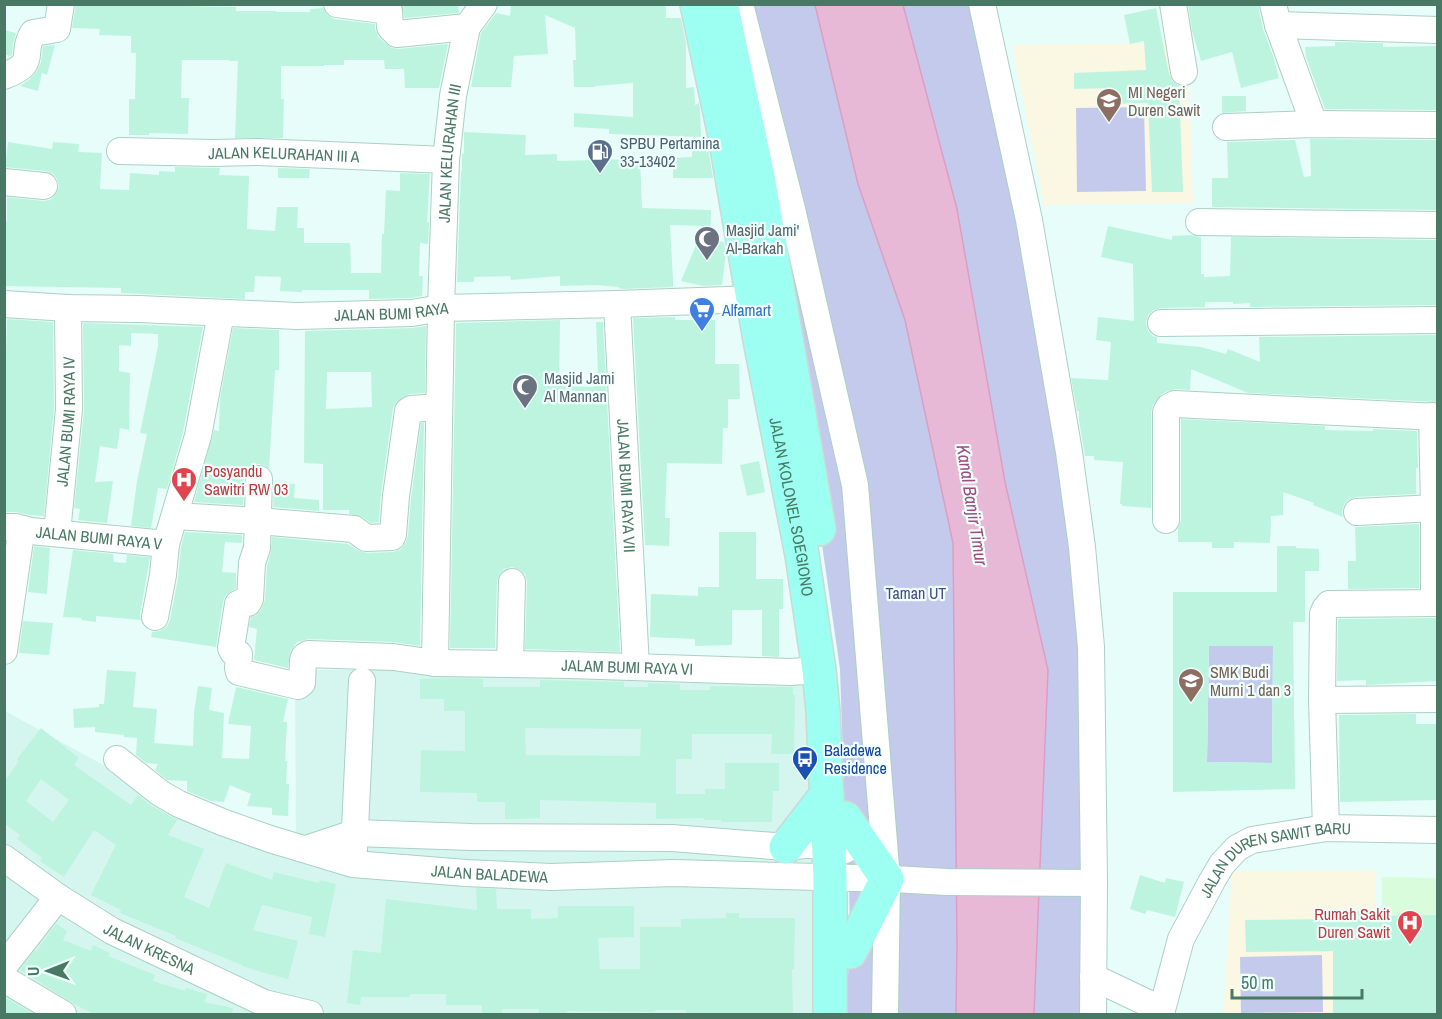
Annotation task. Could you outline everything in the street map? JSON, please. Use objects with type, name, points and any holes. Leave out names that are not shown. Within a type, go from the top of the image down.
[{"type":"main road","name":"JALAN KOLONEL SOEGIONO","points":[[697,4],[725,136],[767,296],[816,502],[840,669],[838,844],[830,1014]]},
{"type":"main road","name":"JALAN KOLONEL SOEGIONO","points":[[721,4],[758,177],[767,296],[760,340],[802,555],[819,670],[850,951],[846,1014]]},
{"type":"main road","points":[[786,847],[838,844],[890,879],[850,951]]},
{"type":"street","points":[[4,76],[16,71],[27,61],[30,36],[33,33],[57,29],[61,4]]},
{"type":"street","points":[[337,4],[389,8],[390,27],[397,34],[467,27]]},
{"type":"street","name":"JALAN KELURAHAN III","points":[[441,308],[446,160],[453,96],[467,27],[484,4]]},
{"type":"street","points":[[740,4],[792,209],[855,485],[890,879],[885,1014]]},
{"type":"street","points":[[982,4],[1029,220],[1069,453],[1082,547],[1091,647],[1090,883],[1093,1014]]},
{"type":"street","points":[[1173,4],[1184,72]]},
{"type":"street","points":[[1314,124],[1276,15],[1437,30]]},
{"type":"street","points":[[1226,127],[1314,124],[1437,125]]},
{"type":"street","name":"JALAN KELURAHAN III A","points":[[120,151],[258,152],[446,160]]},
{"type":"street","points":[[4,182],[44,186]]},
{"type":"street","points":[[1199,222],[1437,225]]},
{"type":"street","name":"JALAN BUMI RAYA","points":[[4,304],[297,316],[412,313],[441,308],[617,304],[767,296]]},
{"type":"street","name":"JALAN BUMI RAYA VII","points":[[617,304],[636,667]]},
{"type":"street","name":"JALAN BUMI RAYA IV","points":[[57,532],[69,409],[68,308]]},
{"type":"street","points":[[435,663],[441,308]]},
{"type":"street","name":"JALAN BUMI RAYA V","points":[[14,528],[166,544],[198,436],[220,313]]},
{"type":"street","points":[[1161,323],[1437,320]]},
{"type":"street","points":[[1166,520],[1166,412],[1169,406],[1175,404],[1435,417],[1436,603],[1329,604],[1323,614],[1322,700],[1326,828]]},
{"type":"street","points":[[175,516],[354,529],[366,538],[392,537],[408,411],[440,407]]},
{"type":"street","points":[[258,521],[259,479]]},
{"type":"street","points":[[1358,512],[1434,508]]},
{"type":"street","name":"JALAM BUMI RAYA VI","points":[[258,521],[250,599],[248,603],[238,604],[231,648],[233,652],[239,654],[239,672],[299,685],[302,680],[304,657],[308,654],[393,657],[435,663],[790,672],[819,670]]},
{"type":"street","name":"JALAN BUMI RAYA V","points":[[4,651],[20,540],[14,528]]},
{"type":"street","points":[[155,617],[166,544]]},
{"type":"street","points":[[510,664],[512,582]]},
{"type":"street","points":[[353,864],[362,681]]},
{"type":"street","points":[[1322,700],[1437,699]]},
{"type":"street","name":"JALAN BALADEWA","points":[[117,759],[160,793],[179,804],[270,839],[353,864],[551,877],[674,873],[838,844]]},
{"type":"street","name":"JALAN DUREN SAWIT BARU","points":[[1162,1012],[1181,939],[1222,864],[1237,848],[1252,840],[1326,828],[1437,830]]},
{"type":"street","points":[[306,849],[354,833],[471,837],[672,838],[786,847],[838,844],[890,879],[947,882],[1090,883]]},
{"type":"street","points":[[672,838],[662,849],[660,863],[674,873]]},
{"type":"street","name":"JALAN KRESNA","points":[[4,858],[58,897],[112,931],[262,1009],[310,1014]]},
{"type":"street","points":[[4,966],[58,897]]},
{"type":"street","points":[[1093,977],[1162,1012]]},
{"type":"street","points":[[4,979],[58,1013]]},
{"type":"shaded area","name":"MI Negeri Duren Sawit","points":[[1188,43],[1193,203],[1044,205],[1012,45]]},
{"type":"shaded area","points":[[295,670],[819,670],[830,1014],[5,1014],[5,711],[185,810],[296,839]]},
{"type":"shaded area","points":[[1375,870],[1377,1014],[1223,1014],[1232,871]]},
{"type":"shaded area","name":"Rumah Sakit Duren Sawit","points":[[1382,877],[1437,878],[1437,1014],[1383,1014]]},
{"type":"green space","name":"Taman UT","points":[[721,5],[982,5],[1085,582],[1093,1014],[886,1014],[893,878],[884,1014],[846,1014],[850,939],[849,878],[840,669],[816,503]]},
{"type":"green space","points":[[1144,107],[1146,191],[1077,192],[1076,108]]},
{"type":"green space","points":[[1209,646],[1273,646],[1272,763],[1207,762]]},
{"type":"green space","points":[[1322,955],[1323,1012],[1241,1013],[1240,957]]},
{"type":"water","name":"Kanal Banjir Timur","points":[[815,5],[903,5],[957,209],[1005,482],[1048,670],[1034,1014],[956,1014],[953,543],[905,320],[858,184]]},
{"type":"building","points":[[76,4],[185,4],[185,6],[236,7],[236,11],[276,12],[310,12],[310,9],[323,8],[327,15],[334,19],[375,24],[379,38],[392,48],[448,44],[439,88],[405,88],[404,69],[385,69],[384,60],[344,60],[344,65],[281,66],[281,99],[284,99],[283,138],[235,138],[238,61],[182,60],[181,98],[189,98],[188,134],[129,135],[129,99],[135,99],[136,53],[131,53],[131,36],[99,35],[100,29],[72,28]]},
{"type":"building","points":[[402,4],[458,4],[459,13],[404,18]]},
{"type":"building","points":[[511,4],[666,4],[666,18],[681,18],[686,43],[686,88],[694,87],[695,105],[699,103],[701,137],[609,134],[609,129],[574,127],[574,113],[633,117],[633,83],[574,87],[575,28],[545,15],[548,54],[514,56],[511,87],[471,87],[481,33],[496,13],[510,16]]},
{"type":"building","points":[[1188,4],[1258,4],[1263,29],[1279,78],[1241,88],[1232,52],[1201,61],[1192,31]]},
{"type":"building","points":[[1156,8],[1169,74],[1173,82],[1179,86],[1183,192],[1152,192],[1148,103],[1112,104],[1111,88],[1074,89],[1074,73],[1146,70],[1144,41],[1130,44],[1124,15]]},
{"type":"building","points":[[4,30],[16,33],[10,56],[4,54]]},
{"type":"building","points":[[1335,42],[1383,43],[1383,47],[1437,46],[1437,110],[1325,109],[1306,57],[1305,47],[1335,46]]},
{"type":"building","points":[[55,45],[47,75],[42,73],[38,91],[20,86],[37,71],[43,46]]},
{"type":"building","points":[[1222,96],[1246,96],[1246,111],[1222,113]]},
{"type":"building","points":[[464,132],[526,135],[525,155],[557,154],[557,161],[640,159],[642,208],[711,210],[710,240],[724,242],[726,252],[722,285],[703,286],[681,281],[704,226],[670,225],[673,287],[623,289],[596,285],[560,286],[560,276],[511,280],[510,276],[474,277],[474,282],[457,282]]},
{"type":"building","points":[[1310,139],[1437,140],[1437,210],[1212,207],[1212,178],[1228,178],[1227,142],[1295,140],[1304,177],[1311,176]]},
{"type":"building","points":[[8,142],[52,149],[53,142],[79,144],[78,152],[102,153],[100,189],[129,190],[130,173],[159,175],[159,171],[175,172],[175,167],[220,168],[219,175],[249,176],[247,229],[275,231],[277,207],[298,207],[297,228],[304,228],[304,243],[350,243],[351,273],[381,273],[386,190],[400,191],[400,173],[430,174],[428,244],[420,243],[419,276],[423,276],[422,296],[369,299],[369,290],[280,291],[281,277],[255,276],[254,292],[245,292],[245,299],[121,293],[121,288],[4,286],[4,221],[7,221],[7,197],[50,200],[59,187],[53,174],[46,171],[4,167]]},
{"type":"building","points":[[692,142],[707,142],[713,178],[673,178],[673,158],[692,157]]},
{"type":"building","points":[[278,168],[310,169],[309,178],[278,178]]},
{"type":"building","points":[[1108,226],[1172,240],[1172,236],[1201,237],[1201,274],[1204,274],[1204,277],[1230,276],[1231,237],[1437,240],[1437,305],[1250,307],[1250,303],[1205,302],[1205,307],[1154,310],[1148,315],[1146,323],[1148,331],[1157,337],[1157,343],[1201,347],[1226,354],[1228,349],[1260,362],[1259,337],[1437,335],[1437,402],[1248,393],[1191,369],[1190,390],[1168,391],[1162,394],[1153,405],[1151,412],[1151,508],[1122,506],[1120,504],[1123,462],[1094,460],[1094,456],[1085,456],[1079,411],[1077,411],[1071,378],[1108,380],[1111,342],[1096,340],[1098,317],[1134,321],[1133,264],[1101,257]]},
{"type":"building","points":[[675,317],[675,320],[715,320],[715,364],[739,364],[740,399],[728,399],[728,428],[723,428],[722,464],[667,463],[665,518],[670,518],[669,546],[645,545],[633,318]]},
{"type":"building","points":[[7,319],[53,322],[54,408],[44,516],[4,512],[4,350],[6,350]]},
{"type":"building","points":[[560,320],[559,386],[594,387],[594,373],[598,373],[596,322],[603,322],[620,652],[525,649],[527,582],[525,574],[512,567],[504,569],[497,581],[495,648],[450,648],[456,323]]},
{"type":"building","points":[[83,323],[203,327],[183,432],[167,489],[158,488],[151,528],[131,526],[147,434],[140,433],[158,346],[158,334],[131,333],[131,346],[119,345],[119,371],[130,373],[129,430],[120,428],[117,449],[100,446],[95,482],[113,481],[107,523],[78,520],[80,509],[74,508],[84,410]]},
{"type":"building","points":[[426,326],[425,393],[403,397],[393,408],[379,522],[371,523],[362,517],[349,514],[349,510],[323,510],[323,464],[304,463],[305,331]],"holes":[[[327,372],[371,372],[372,407],[326,409]]]},
{"type":"building","points":[[233,328],[279,330],[279,370],[275,370],[269,469],[259,464],[251,466],[247,471],[244,479],[243,505],[194,502],[214,430],[219,431],[220,398]]},
{"type":"building","points":[[1181,419],[1325,426],[1325,430],[1417,431],[1416,494],[1356,497],[1348,500],[1344,505],[1343,517],[1283,492],[1283,515],[1271,516],[1270,543],[1234,542],[1234,548],[1212,548],[1212,542],[1178,542],[1181,520]]},
{"type":"building","points":[[421,423],[424,423],[420,646],[394,642],[309,639],[297,642],[290,652],[288,668],[254,660],[257,629],[249,627],[251,617],[261,610],[265,600],[272,537],[348,544],[367,553],[393,552],[401,549],[406,542]]},
{"type":"building","points":[[759,461],[765,492],[747,496],[740,465]]},
{"type":"building","points":[[274,483],[295,484],[294,498],[319,500],[319,511],[273,507]]},
{"type":"building","points":[[1419,524],[1419,588],[1348,589],[1348,561],[1356,561],[1355,527]]},
{"type":"building","points":[[185,532],[242,535],[242,543],[225,542],[222,572],[236,573],[236,588],[226,595],[223,601],[216,647],[151,637],[152,632],[160,631],[167,626],[170,620]]},
{"type":"building","points":[[719,532],[756,532],[756,579],[783,579],[783,609],[779,609],[779,657],[762,656],[762,610],[732,610],[732,645],[695,646],[695,639],[650,637],[651,594],[698,596],[698,587],[719,587]]},
{"type":"building","points":[[34,546],[50,548],[47,594],[28,592]]},
{"type":"building","name":"SMK Budi Murni 1 dan 3","points":[[1277,546],[1319,549],[1319,571],[1305,571],[1305,622],[1293,622],[1295,789],[1173,792],[1173,592],[1277,592]],"holes":[[[1209,646],[1273,646],[1272,763],[1207,762]]]},
{"type":"building","points":[[73,550],[113,554],[114,562],[126,563],[127,555],[150,557],[140,614],[141,620],[96,616],[96,622],[81,620],[82,618],[63,617]]},
{"type":"building","points":[[1437,618],[1437,681],[1366,685],[1366,680],[1337,681],[1338,619]]},
{"type":"building","points":[[23,621],[53,623],[49,655],[19,653]]},
{"type":"building","points":[[107,670],[136,672],[133,707],[157,709],[154,743],[193,746],[194,712],[198,686],[212,688],[209,710],[224,713],[222,758],[249,759],[251,726],[228,724],[236,687],[288,699],[283,722],[287,722],[285,761],[287,761],[286,784],[289,784],[288,816],[272,815],[272,808],[247,806],[251,794],[230,785],[224,802],[211,801],[187,791],[187,781],[167,780],[155,770],[158,764],[146,763],[136,755],[137,738],[95,732],[95,727],[74,728],[73,709],[99,707],[99,704],[104,704]]},
{"type":"building","points":[[420,679],[483,679],[483,687],[540,687],[540,680],[624,682],[624,687],[648,687],[648,683],[680,684],[680,690],[710,690],[710,686],[793,687],[793,695],[795,695],[794,754],[771,754],[772,734],[692,734],[692,759],[676,759],[676,794],[705,794],[705,789],[725,789],[725,763],[779,763],[779,791],[773,791],[772,822],[721,822],[721,820],[704,820],[704,818],[656,819],[656,803],[540,800],[540,818],[505,819],[505,802],[477,802],[477,793],[420,792],[421,750],[465,751],[465,711],[444,711],[444,699],[420,699]],"holes":[[[525,728],[641,729],[640,756],[526,755]]]},
{"type":"building","points":[[1416,714],[1416,724],[1437,724],[1437,800],[1340,802],[1339,715]]},
{"type":"building","points":[[41,728],[79,758],[74,765],[131,805],[138,795],[177,820],[168,835],[204,849],[184,897],[209,908],[226,863],[272,880],[274,872],[319,883],[320,880],[336,884],[325,937],[309,934],[312,917],[262,905],[253,930],[298,941],[288,979],[242,966],[120,913],[121,910],[91,895],[116,845],[94,830],[64,877],[40,861],[42,858],[17,839],[20,835],[4,823],[4,782],[19,761],[17,759]],"holes":[[[41,779],[69,800],[53,822],[26,801]]]},
{"type":"building","points":[[1140,875],[1165,883],[1166,878],[1184,882],[1175,917],[1147,910],[1145,914],[1130,909]]},
{"type":"building","points":[[476,888],[496,889],[497,909],[531,909],[531,919],[558,918],[558,906],[634,906],[634,937],[598,938],[600,969],[640,969],[640,927],[681,927],[681,919],[726,918],[726,913],[739,913],[739,918],[795,918],[794,969],[792,969],[793,1014],[686,1014],[686,1010],[539,1013],[539,1009],[502,1009],[502,1014],[482,1014],[482,1005],[446,1005],[446,994],[361,997],[360,1005],[347,1003],[353,950],[381,953],[386,899],[477,910]]},
{"type":"building","points":[[1373,911],[1373,916],[1437,915],[1437,1014],[1333,1014],[1333,951],[1246,952],[1245,920],[1333,919],[1333,912]]},
{"type":"building","points":[[56,924],[67,931],[63,940],[91,951],[93,945],[110,953],[108,956],[155,975],[153,981],[185,991],[186,988],[207,994],[204,1002],[233,1008],[232,1014],[94,1014],[74,1004],[20,970]]},
{"type":"building","points":[[4,997],[34,1014],[4,1014]]},
{"type":"place","name":"MI Negeri Duren Sawit","points":[[1109,124]]},
{"type":"place","name":"SPBU Pertamina 33-13402","points":[[600,175]]},
{"type":"place","name":"Masjid Jami' Al-Barkah","points":[[707,262]]},
{"type":"place","name":"Alfamart","points":[[702,333]]},
{"type":"place","name":"Masjid Jami Al Mannan","points":[[525,410]]},
{"type":"place","name":"Posyandu Sawitri RW 03","points":[[184,503]]},
{"type":"place","name":"SMK Budi Murni 1 dan 3","points":[[1191,704]]},
{"type":"place","name":"Baladewa Residence","points":[[805,782]]},
{"type":"place","name":"Rumah Sakit Duren Sawit","points":[[1410,946]]}]
